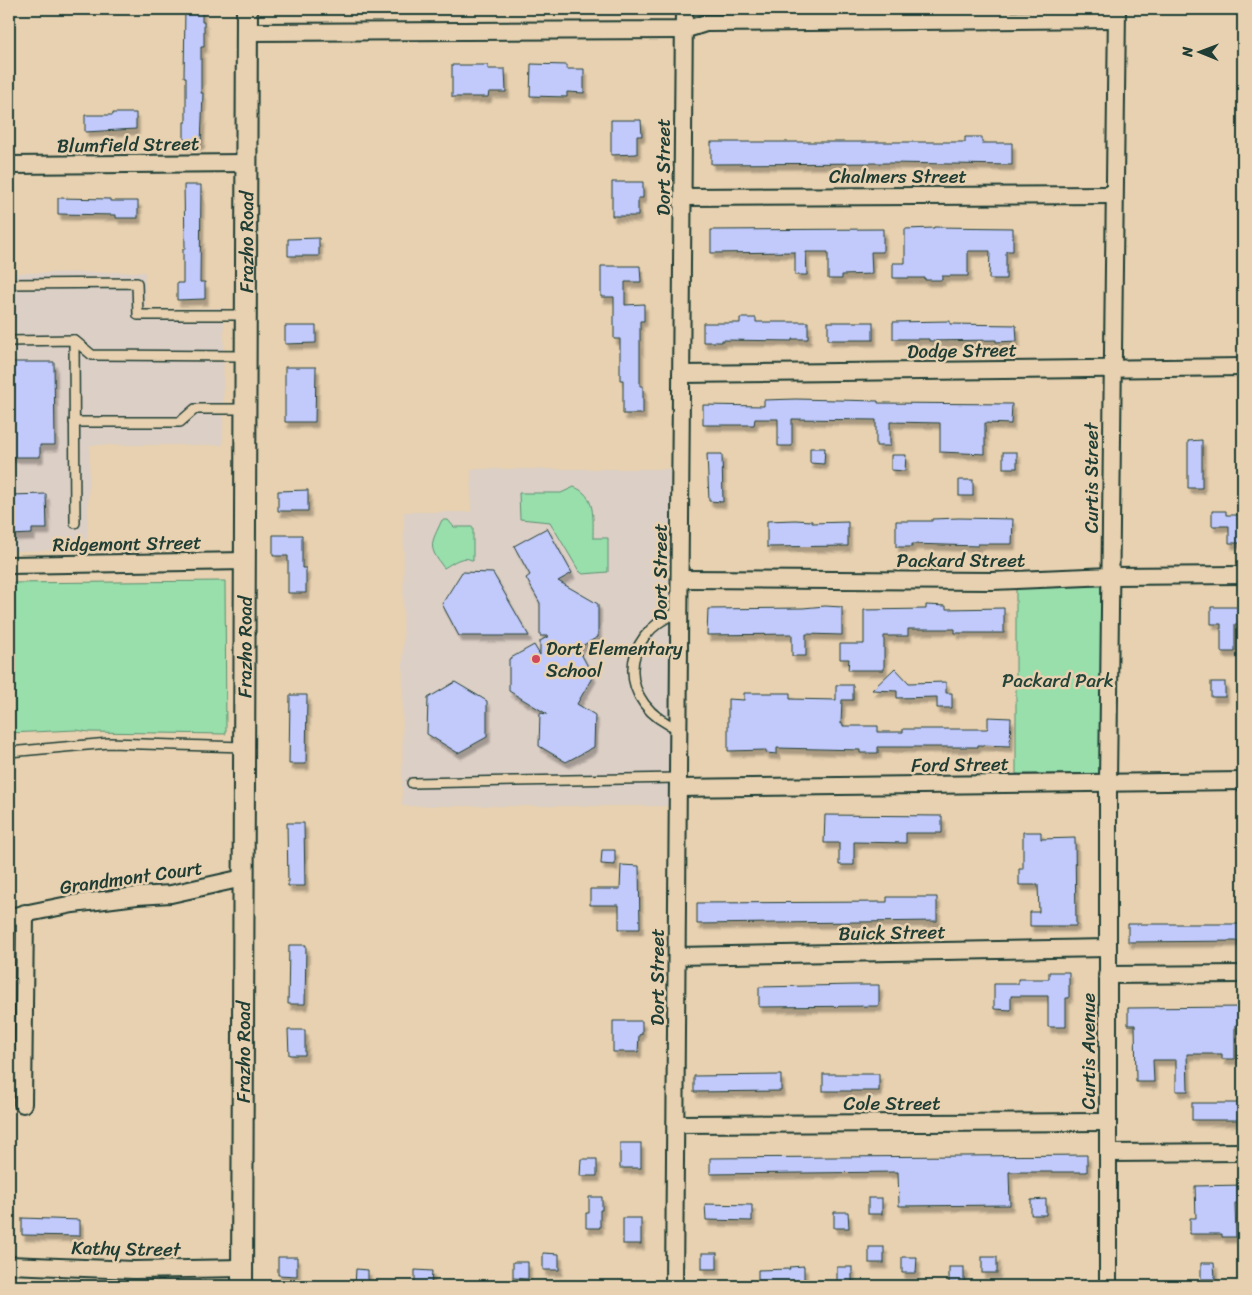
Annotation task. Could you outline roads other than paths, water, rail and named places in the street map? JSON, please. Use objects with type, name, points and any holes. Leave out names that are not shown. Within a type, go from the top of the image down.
[{"type":"street","name":"Frazho Road","points":[[242,1277],[247,9]]},
{"type":"street","name":"Dort Street","points":[[674,1286],[684,9]]},
{"type":"street","points":[[247,32],[684,30],[706,23],[1116,14]]},
{"type":"street","name":"Curtis Street","points":[[1108,948],[1116,14]]},
{"type":"street","name":"Blumfield Street","points":[[9,165],[247,163]]},
{"type":"street","name":"Chalmers Street","points":[[683,197],[1114,194]]},
{"type":"street","name":"Dodge Street","points":[[681,374],[1243,367]]},
{"type":"street","name":"Ridgemont Street","points":[[9,565],[246,561]]},
{"type":"street","name":"Packard Street","points":[[680,579],[992,581],[1111,576],[1243,575]]},
{"type":"street","name":"Ford Street","points":[[678,783],[1243,781]]},
{"type":"street","name":"Grandmont Court","points":[[23,1104],[17,915],[137,896],[171,894],[244,878]]},
{"type":"street","name":"Buick Street","points":[[677,956],[1108,948]]},
{"type":"street","name":"Curtis Avenue","points":[[1108,948],[1108,1153]]},
{"type":"street","points":[[1107,975],[1243,974]]},
{"type":"street","name":"Cole Street","points":[[676,1124],[1108,1122]]},
{"type":"street","points":[[1108,1286],[1108,1153],[1243,1152]]},
{"type":"street","name":"Kathy Street","points":[[9,1265],[242,1277]]},
{"type":"lane","points":[[9,284],[137,283],[138,315],[246,315]]},
{"type":"lane","points":[[9,340],[74,340],[92,355],[246,356]]},
{"type":"lane","points":[[74,340],[75,523]]},
{"type":"lane","points":[[74,422],[180,422],[195,408],[246,409]]},
{"type":"lane","points":[[679,729],[665,724],[653,715],[644,704],[637,692],[634,663],[637,649],[644,636],[654,625],[666,617],[680,612]]},
{"type":"lane","points":[[9,752],[109,743],[244,747]]},
{"type":"lane","points":[[412,783],[678,783]]},
{"type":"place","name":"Dort Elementary School","points":[[536,659]]},
{"type":"park label","name":"Packard Park","points":[[1058,680]]}]
